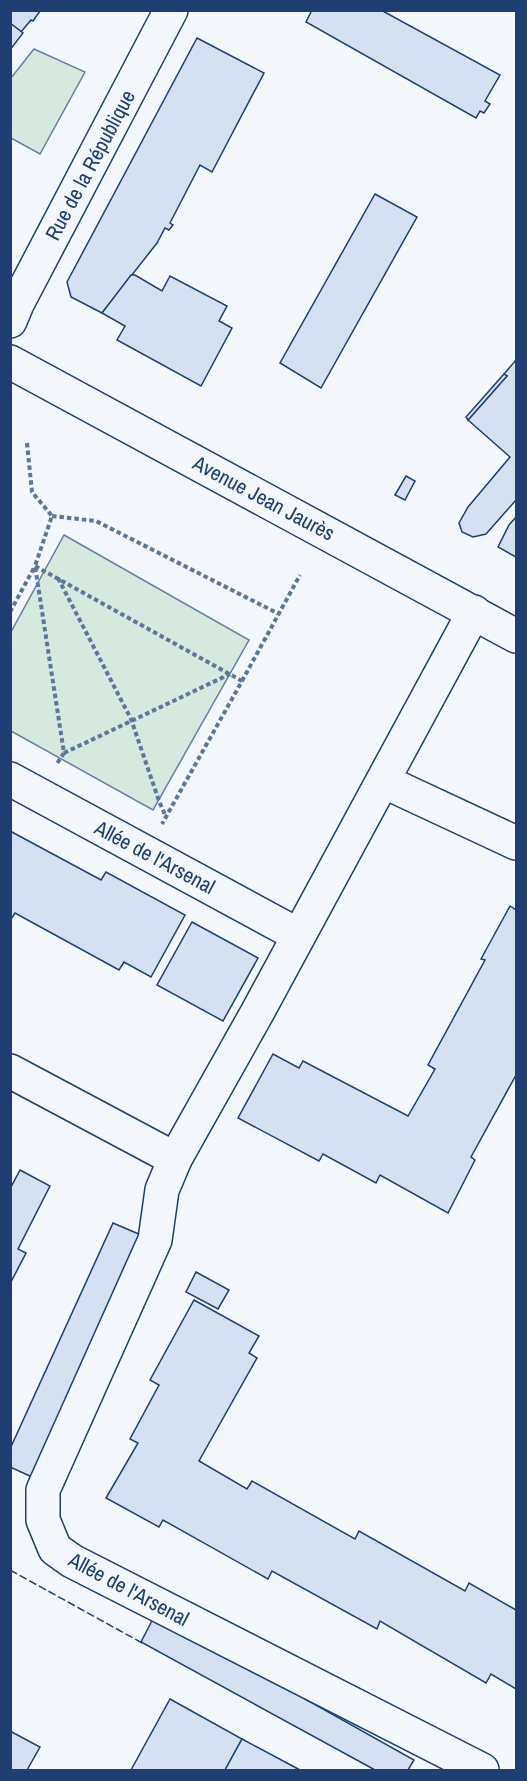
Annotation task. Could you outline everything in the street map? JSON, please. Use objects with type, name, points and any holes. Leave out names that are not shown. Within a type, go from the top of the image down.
[{"type":"street","name":"Rue de la République","points":[[10,321],[171,10]]},
{"type":"street","name":"Avenue Jean Jaurès","points":[[10,362],[516,636]]},
{"type":"street","name":"Allée de l'Arsenal","points":[[474,612],[175,1159],[162,1191],[155,1240],[43,1490],[43,1520],[55,1549],[72,1561],[482,1770]]},
{"type":"street","name":"Allée de l'Arsenal","points":[[10,779],[298,935]]},
{"type":"street","points":[[383,781],[516,843]]},
{"type":"street","points":[[10,1071],[175,1159]]},
{"type":"path","points":[[27,443],[32,492],[52,516],[96,521],[279,614]]},
{"type":"path","points":[[10,612],[35,566],[52,516]]},
{"type":"path","points":[[35,566],[242,681]]},
{"type":"path","points":[[35,566],[64,753]]},
{"type":"path","points":[[146,852],[300,574]]},
{"type":"path","points":[[57,578],[131,719],[166,817]]},
{"type":"path","points":[[40,795],[64,753],[131,719],[230,674]]},
{"type":"shaded area","points":[[34,49],[85,72],[40,154],[11,138],[11,78]]},
{"type":"shaded area","points":[[64,535],[249,640],[153,810],[11,731],[11,632]]},
{"type":"building","points":[[10,10],[40,11],[21,32],[10,23]]},
{"type":"building","points":[[312,10],[381,10],[500,75],[485,101],[490,104],[484,113],[480,111],[476,118],[306,22]]},
{"type":"building","points":[[10,23],[23,33],[10,50]]},
{"type":"building","points":[[197,38],[264,73],[212,172],[200,165],[170,223],[173,225],[169,230],[165,228],[157,243],[102,313],[71,297],[67,282]]},
{"type":"building","points":[[375,194],[417,217],[321,388],[280,363]]},
{"type":"building","points":[[131,275],[135,275],[162,291],[170,276],[227,306],[219,321],[232,328],[201,386],[117,340],[125,326],[102,313]]},
{"type":"building","points":[[516,360],[516,500],[486,534],[473,537],[462,532],[459,523],[468,507],[510,457],[468,420],[507,376],[504,374]]},
{"type":"building","points":[[504,374],[507,376],[468,420],[466,417]]},
{"type":"building","points":[[406,476],[415,481],[405,500],[395,495]]},
{"type":"building","points":[[516,517],[516,557],[498,547],[509,525]]},
{"type":"building","points":[[10,831],[101,880],[106,872],[185,915],[151,977],[124,962],[119,970],[15,913],[10,921]]},
{"type":"building","points":[[510,906],[516,910],[516,1075],[471,1157],[475,1160],[448,1213],[380,1175],[376,1183],[323,1154],[319,1161],[238,1118],[273,1054],[299,1068],[303,1061],[408,1116],[435,1069],[428,1065],[485,960],[481,959]]},
{"type":"building","points":[[192,922],[258,958],[223,1021],[157,985]]},
{"type":"building","points":[[20,1170],[50,1186],[18,1249],[26,1253],[11,1282],[10,1189]]},
{"type":"building","points":[[113,1223],[141,1235],[32,1477],[10,1467],[10,1449]]},
{"type":"building","points":[[196,1272],[229,1290],[218,1309],[186,1292]]},
{"type":"building","points":[[194,1300],[259,1336],[249,1353],[257,1358],[199,1461],[247,1489],[252,1481],[355,1539],[359,1531],[465,1591],[469,1583],[516,1610],[516,1689],[491,1674],[486,1683],[380,1621],[377,1629],[272,1571],[268,1579],[163,1520],[159,1527],[106,1498],[138,1443],[130,1439],[159,1385],[150,1380]]},
{"type":"building","points":[[155,1615],[414,1760],[408,1770],[375,1770],[141,1642]]},
{"type":"building","points":[[170,1699],[242,1739],[225,1770],[131,1770]]},
{"type":"building","points":[[10,1731],[40,1747],[27,1770],[10,1770]]},
{"type":"building","points":[[242,1739],[300,1770],[225,1770]]},
{"type":"fence","points":[[10,1570],[144,1644]]}]
